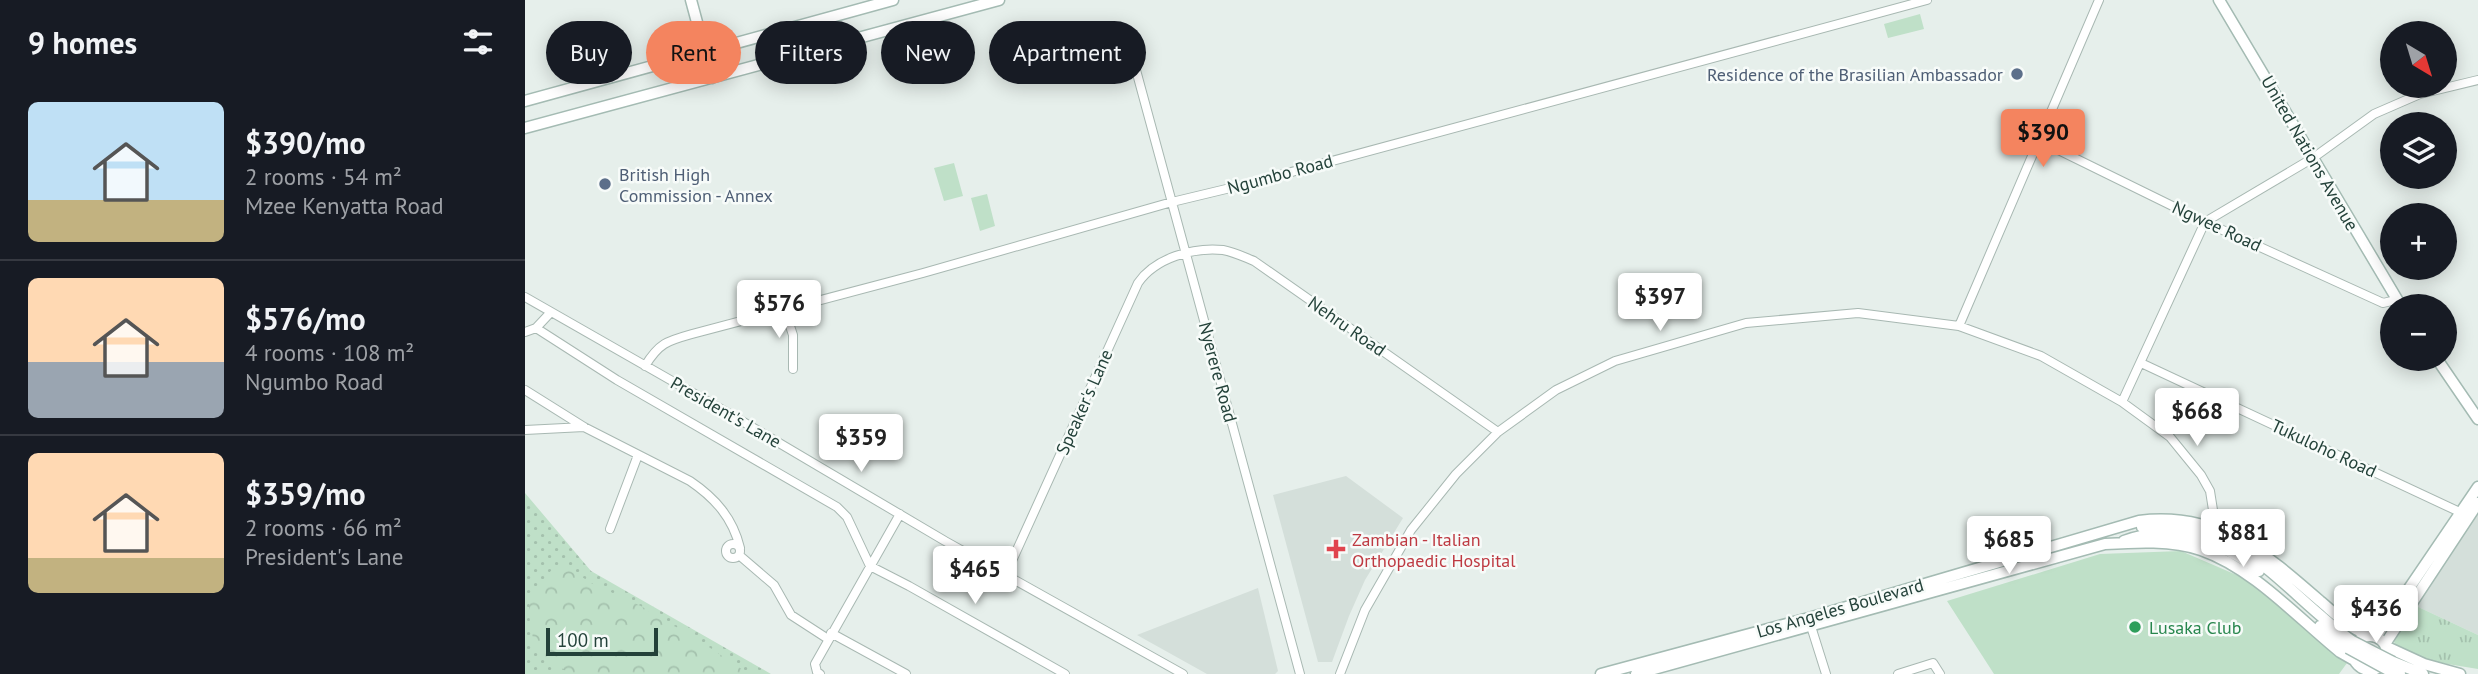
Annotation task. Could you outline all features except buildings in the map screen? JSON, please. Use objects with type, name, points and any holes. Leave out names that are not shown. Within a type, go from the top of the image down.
[{"type":"main road","points":[[691,0],[697,21]]},
{"type":"main road","points":[[741,42],[893,0]]},
{"type":"main road","points":[[957,0],[966,10]]},
{"type":"main road","points":[[953,13],[957,0]]},
{"type":"main road","points":[[741,70],[999,0]]},
{"type":"main road","name":"United Nations Avenue","points":[[2220,0],[2394,294]]},
{"type":"main road","points":[[525,101],[646,68]]},
{"type":"main road","points":[[525,128],[690,84]]},
{"type":"main road","points":[[2445,371],[2478,419]]},
{"type":"main road","points":[[2380,641],[2464,514],[2478,487]]},
{"type":"main road","points":[[2464,514],[2478,503]]},
{"type":"main road","name":"Los Angeles Boulevard","points":[[1636,674],[1658,671],[2139,521],[2161,519],[2211,526],[2259,550],[2354,630],[2424,664],[2460,674]]},
{"type":"main road","name":"Los Angeles Boulevard","points":[[2118,528],[2183,529],[2221,538],[2252,556],[2377,670],[2423,674]]},
{"type":"main road","name":"Los Angeles Boulevard","points":[[2117,543],[2154,534],[2182,536],[2219,545],[2248,563],[2321,628],[2350,644]]},
{"type":"main road","name":"Los Angeles Boulevard","points":[[1601,674],[2117,543],[2171,543],[2200,550],[2225,561],[2250,577],[2340,652],[2377,670],[2400,674]]},
{"type":"main road","points":[[2350,674],[2355,661],[2353,651],[2357,642],[2364,637],[2380,641],[2388,655],[2385,663],[2377,670]]},
{"type":"street","name":"Ngumbo Road","points":[[645,366],[656,348],[662,344],[784,308],[923,273],[1172,202],[1927,0]]},
{"type":"street","points":[[1959,326],[2099,0]]},
{"type":"street","points":[[2123,402],[2205,222],[2313,158],[2374,114],[2420,93],[2478,80]]},
{"type":"street","name":"Nyerere Road","points":[[1140,84],[1300,674]]},
{"type":"street","name":"Ngwee Road","points":[[2040,141],[2205,222],[2380,302]]},
{"type":"street","name":"Nehru Road","points":[[1186,254],[1223,250],[1254,261],[1498,432]]},
{"type":"street","name":"Speaker's Lane","points":[[1006,574],[1138,283],[1154,265],[1186,254]]},
{"type":"street","name":"President's Lane","points":[[525,297],[1183,674]]},
{"type":"street","points":[[784,308],[793,335],[793,369]]},
{"type":"street","points":[[525,332],[536,328],[551,312]]},
{"type":"street","points":[[1340,674],[1365,610],[1411,530],[1457,474],[1498,432],[1556,390],[1615,361],[1746,323],[1858,313],[1959,326],[2041,356],[2123,402],[2170,437],[2201,475],[2210,491],[2213,510],[2211,526]]},
{"type":"street","points":[[536,328],[617,380],[837,508],[847,517],[870,566],[1065,674]]},
{"type":"street","name":"Tukuloho Road","points":[[2141,363],[2464,514]]},
{"type":"street","points":[[525,390],[584,427],[705,491],[731,522],[739,551],[774,585],[792,615],[906,674]]},
{"type":"street","points":[[525,430],[584,427]]},
{"type":"street","points":[[610,529],[638,455]]},
{"type":"street","points":[[820,674],[815,664],[900,514]]},
{"type":"street","points":[[731,522],[726,554],[732,558],[739,551]]},
{"type":"street","points":[[1810,622],[1826,674]]},
{"type":"street","points":[[1898,674],[1933,663],[1940,674]]},
{"type":"shaded area","name":"Zambian - Italian Orthopaedic Hospital","points":[[1346,476],[1403,518],[1365,580],[1332,662],[1318,662],[1273,495]]},
{"type":"shaded area","points":[[2478,510],[2478,635],[2414,605]]},
{"type":"shaded area","points":[[1258,588],[1278,671],[1275,674],[1207,674],[1137,635]]},
{"type":"green space","points":[[1920,14],[1924,29],[1888,38],[1884,24]]},
{"type":"green space","points":[[954,163],[963,196],[944,201],[934,168]]},
{"type":"green space","points":[[987,194],[995,226],[980,231],[971,198]]},
{"type":"green space","points":[[525,493],[591,571],[771,674],[525,674]]},
{"type":"green space","name":"Lusaka Club","points":[[2181,551],[2253,582],[2347,663],[2339,674],[1994,674],[1947,601],[2100,554]]},
{"type":"green space","points":[[563,564],[591,583],[641,606],[685,631],[749,674],[570,674],[540,653],[534,643],[530,623],[529,604],[534,593],[553,568]]},
{"type":"green space","points":[[2414,605],[2478,635],[2478,669],[2423,660],[2396,648],[2393,638]]},
{"type":"place","name":"Residence of the Brasilian Ambassador","points":[[2017,74]]},
{"type":"place","name":"British High Commission - Annex","points":[[605,184]]},
{"type":"place","name":"Zambian - Italian Orthopaedic Hospital","points":[[1336,549]]},
{"type":"place","name":"Lusaka Club","points":[[2135,627]]}]
